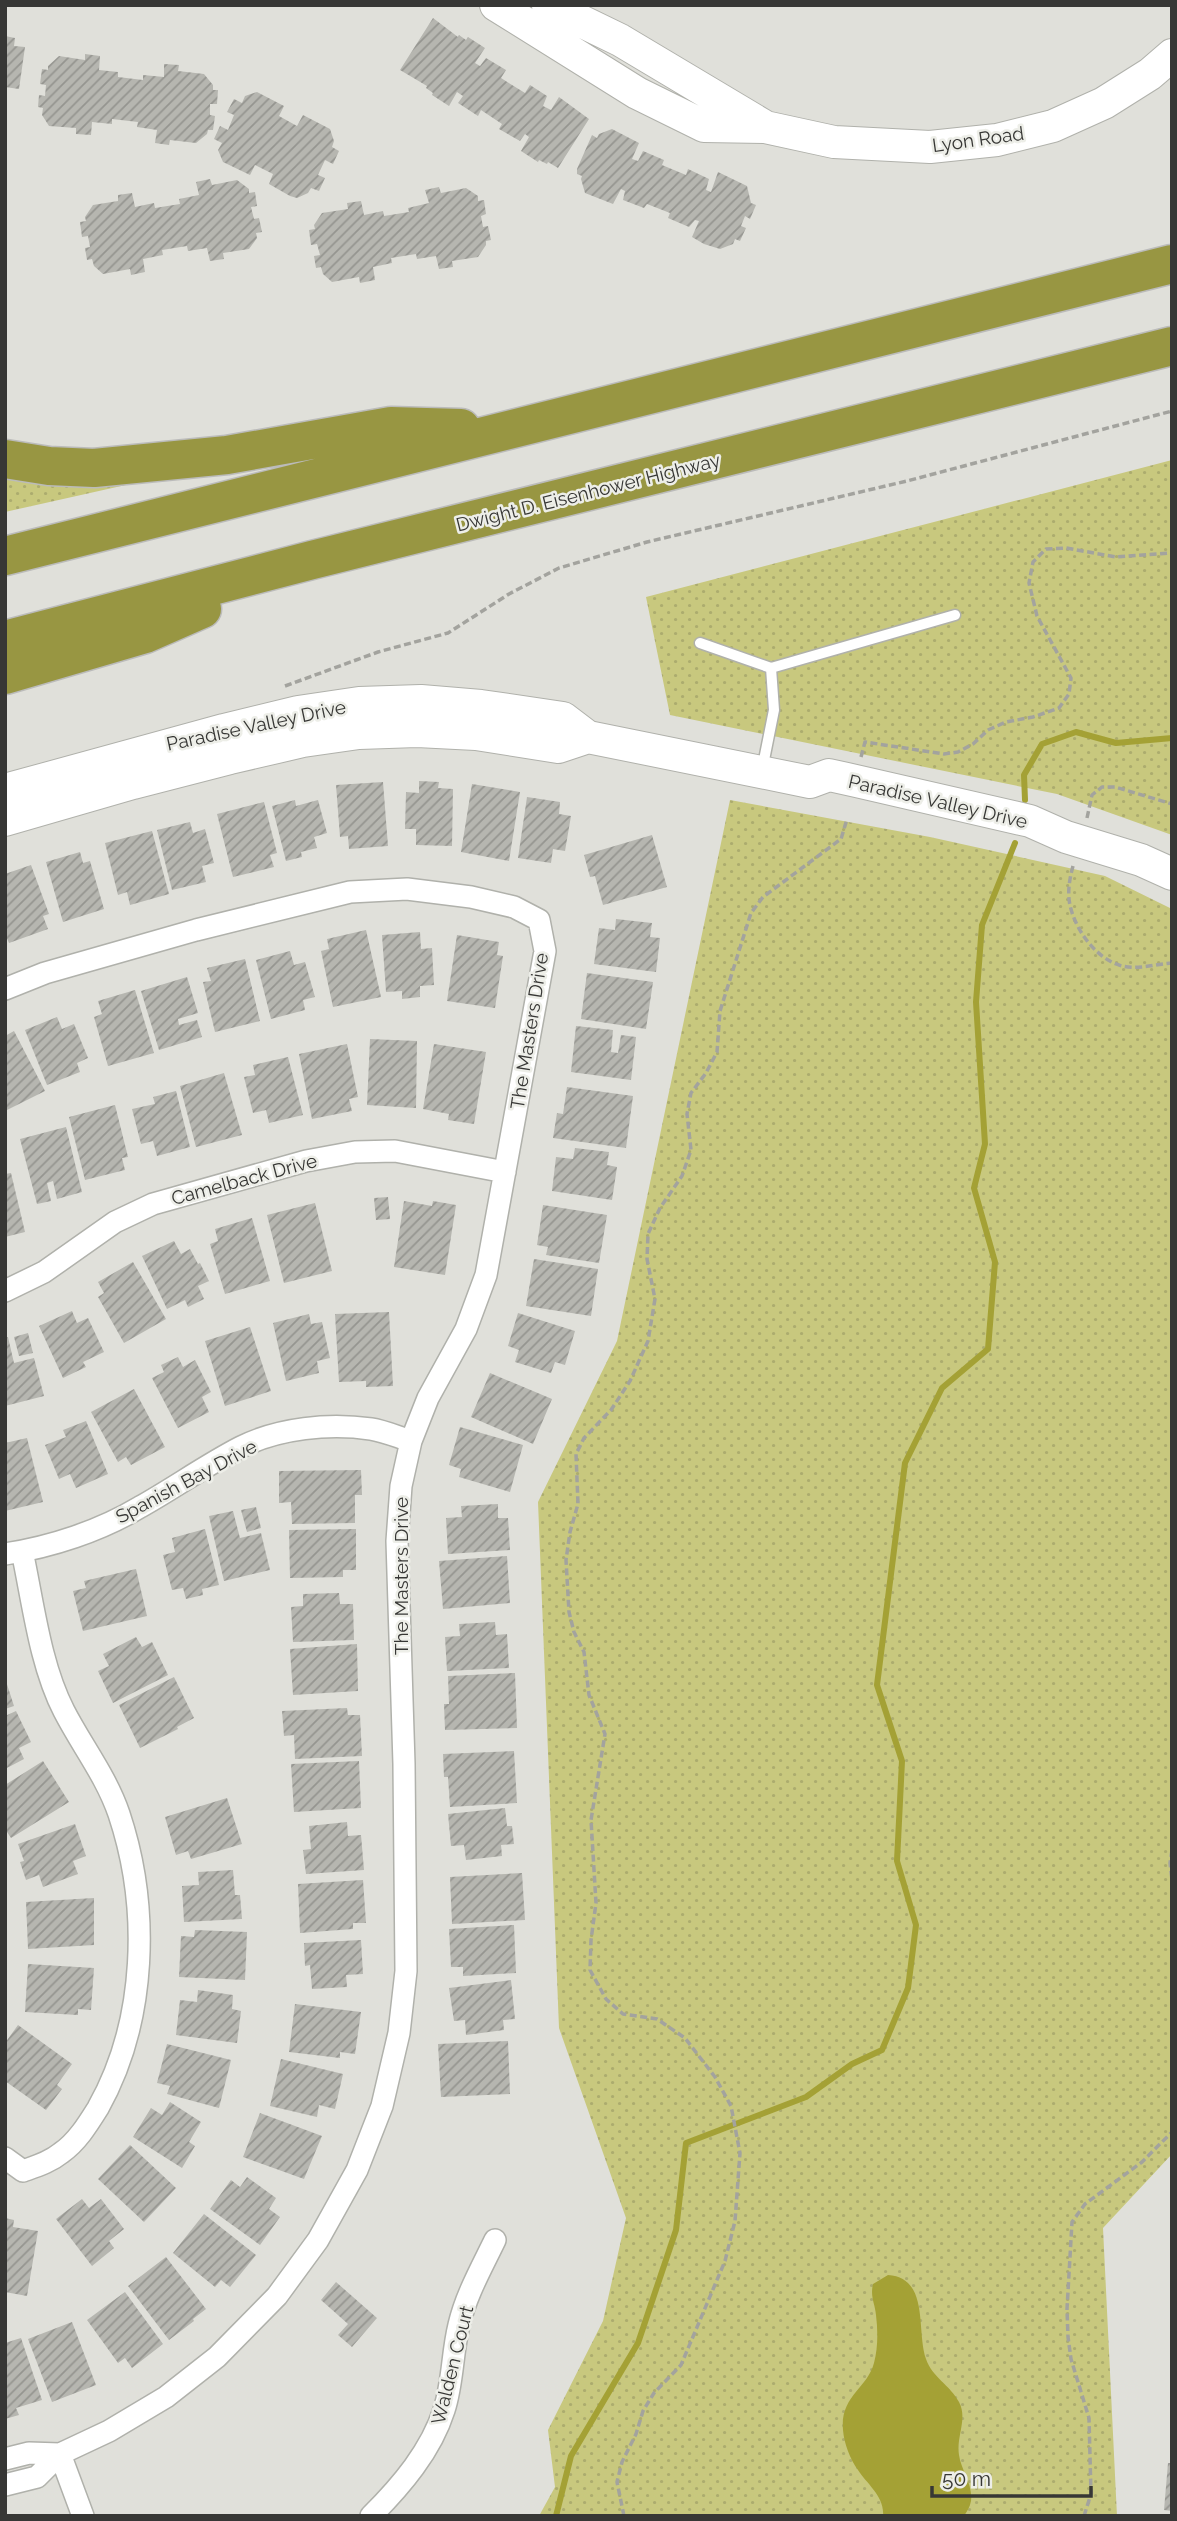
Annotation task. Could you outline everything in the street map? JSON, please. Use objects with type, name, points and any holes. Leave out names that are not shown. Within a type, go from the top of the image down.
[{"type":"highway","points":[[5,556],[1172,264]]},
{"type":"highway","name":"Dwight D. Eisenhower Highway","points":[[5,640],[1172,346]]},
{"type":"highway","points":[[5,459],[49,466],[94,468],[227,455],[391,426],[505,429]]},
{"type":"highway","points":[[5,675],[145,634],[312,561]]},
{"type":"street","name":"Lyon Road","points":[[496,5],[637,93],[704,126],[765,127],[834,142],[930,147],[997,140],[1053,126],[1104,103],[1150,74],[1172,55]]},
{"type":"street","name":"Lyon Road","points":[[548,5],[620,40],[765,127]]},
{"type":"street","name":"Paradise Valley Drive","points":[[5,790],[298,712],[359,703],[421,701],[481,706],[563,718],[588,737],[810,782],[829,775],[856,780],[1030,821],[1141,860],[1172,874]]},
{"type":"street","name":"Paradise Valley Drive","points":[[5,820],[230,758],[347,734],[417,731],[476,734],[558,747],[588,737]]},
{"type":"street","name":"The Masters Drive","points":[[5,989],[45,973],[196,930],[350,892],[407,889],[471,897],[514,907],[539,920],[545,951],[486,1275],[466,1329],[428,1398],[411,1441],[401,1486],[397,1541],[406,1972],[399,2033],[382,2106],[351,2182],[318,2240],[277,2296],[218,2357],[166,2397],[108,2431],[60,2454],[37,2477],[5,2485]]},
{"type":"street","name":"Camelback Drive","points":[[5,1291],[44,1272],[115,1222],[153,1204],[306,1161],[355,1152],[395,1152],[505,1172]]},
{"type":"street","name":"Spanish Bay Drive","points":[[14,1553],[90,1531],[138,1509],[243,1446],[287,1432],[334,1426],[373,1429],[411,1441]]},
{"type":"street","points":[[5,2158],[23,2171],[43,2164],[63,2152],[86,2126],[113,2081],[130,2027],[138,1961],[139,1916],[133,1866],[119,1813],[99,1768],[63,1710],[48,1669],[14,1553]]},
{"type":"street","name":"Walden Court","points":[[371,2516],[411,2471],[432,2440],[445,2409],[459,2324],[495,2240]]},
{"type":"street","name":"The Masters Drive","points":[[5,2459],[29,2453],[60,2454]]},
{"type":"street","points":[[60,2454],[83,2516]]},
{"type":"lane","points":[[700,643],[771,668],[955,615]]},
{"type":"lane","points":[[762,773],[774,710],[771,668]]},
{"type":"path","points":[[282,687],[378,652],[448,633],[509,594],[559,568],[647,542],[906,481],[1172,411]]},
{"type":"path","points":[[860,764],[865,742],[944,754],[958,752],[973,744],[988,730],[1006,722],[1059,708],[1069,694],[1071,678],[1037,616],[1029,583],[1033,562],[1046,549],[1066,548],[1116,558],[1172,552]]},
{"type":"path","points":[[1172,804],[1115,787],[1102,788],[1092,795],[1076,839],[1070,878],[1070,907],[1083,933],[1110,962],[1125,967],[1172,963]]},
{"type":"path","points":[[624,2516],[617,2482],[622,2462],[636,2434],[643,2411],[654,2393],[681,2365],[725,2261],[735,2221],[740,2153],[732,2109],[715,2077],[685,2039],[657,2019],[623,2014],[606,1999],[590,1970],[596,1903],[591,1820],[605,1734],[589,1695],[584,1652],[574,1632],[569,1612],[566,1560],[578,1504],[576,1454],[584,1438],[611,1410],[630,1381],[648,1341],[655,1299],[647,1259],[648,1234],[660,1208],[682,1176],[691,1150],[687,1114],[691,1093],[717,1052],[720,1011],[751,913],[763,897],[841,839],[847,819]]},
{"type":"path","points":[[1172,1850],[1172,1880]]},
{"type":"path","points":[[1084,2516],[1091,2494],[1089,2418],[1071,2359],[1068,2337],[1072,2222],[1085,2204],[1142,2162],[1172,2132]]},
{"type":"shaded area","points":[[1172,460],[1172,835],[1057,794],[670,715],[646,597]]},
{"type":"shaded area","points":[[5,466],[157,478],[5,512]]},
{"type":"shaded area","points":[[730,800],[930,837],[1105,876],[1172,909],[1172,2154],[1103,2228],[1117,2516],[539,2516],[555,2487],[548,2430],[603,2321],[626,2218],[559,2028],[538,1502],[617,1341]]},
{"type":"shaded area","points":[[888,2275],[901,2278],[910,2285],[919,2308],[926,2359],[961,2408],[959,2455],[971,2495],[970,2505],[964,2516],[883,2516],[878,2497],[855,2466],[846,2445],[843,2418],[850,2401],[871,2372],[875,2357],[877,2333],[873,2284]]},
{"type":"building","points":[[433,18],[458,37],[459,35],[466,40],[468,37],[485,48],[475,63],[480,66],[486,58],[506,70],[501,78],[525,93],[530,85],[547,96],[543,106],[551,110],[559,97],[589,119],[558,168],[548,162],[538,162],[521,151],[529,137],[525,134],[520,141],[499,129],[502,124],[481,110],[478,116],[458,103],[463,96],[457,92],[449,106],[432,95],[427,86],[400,70]]},
{"type":"building","points":[[5,36],[15,38],[14,46],[25,47],[19,89],[5,87]]},
{"type":"building","points":[[85,54],[100,56],[99,70],[118,72],[118,77],[143,80],[143,75],[164,77],[164,64],[179,65],[178,71],[204,74],[213,85],[213,90],[218,90],[217,104],[210,104],[210,115],[215,116],[213,130],[208,130],[196,143],[170,140],[169,145],[155,143],[157,130],[137,127],[138,122],[112,119],[112,124],[92,122],[91,135],[76,134],[76,128],[49,126],[42,115],[43,108],[38,107],[39,95],[45,96],[46,85],[40,84],[42,69],[48,70],[48,66],[59,56],[85,60]]},
{"type":"building","points":[[257,92],[284,106],[279,116],[297,126],[303,115],[330,129],[334,141],[332,147],[339,151],[333,164],[325,160],[318,175],[325,178],[319,191],[311,188],[308,193],[297,198],[290,196],[269,184],[273,174],[255,165],[250,175],[223,162],[218,150],[222,143],[214,139],[220,126],[228,130],[234,115],[227,112],[234,99],[242,103],[245,96]]},
{"type":"building","points":[[612,129],[639,143],[632,159],[638,161],[643,151],[664,160],[662,165],[686,175],[688,169],[709,179],[706,190],[711,192],[718,172],[747,186],[751,203],[756,205],[750,219],[745,216],[741,226],[746,228],[740,241],[735,239],[733,244],[720,249],[704,244],[692,237],[699,221],[695,220],[689,227],[668,218],[670,213],[647,204],[644,208],[623,200],[625,191],[621,189],[613,204],[585,193],[582,176],[577,174],[577,169],[592,135],[597,138],[599,134]]},
{"type":"building","points":[[210,179],[212,185],[237,180],[249,189],[249,193],[255,192],[257,206],[251,207],[254,219],[259,218],[262,232],[256,233],[257,238],[249,249],[223,253],[224,259],[210,261],[207,248],[188,251],[187,246],[162,250],[163,255],[143,259],[145,272],[131,275],[130,269],[103,274],[94,266],[92,259],[87,260],[85,248],[90,247],[88,236],[82,237],[80,222],[86,221],[85,217],[93,205],[118,201],[118,195],[132,193],[135,207],[154,203],[155,208],[180,204],[179,199],[199,195],[196,182]]},
{"type":"building","points":[[439,187],[441,193],[466,188],[478,196],[478,201],[484,200],[486,214],[481,216],[483,227],[488,226],[491,240],[486,241],[478,257],[452,261],[453,267],[439,269],[436,256],[417,259],[416,254],[391,258],[392,263],[373,267],[375,280],[360,283],[359,277],[332,282],[323,274],[321,267],[316,268],[314,256],[320,255],[317,244],[311,245],[309,230],[315,229],[314,225],[322,213],[348,209],[347,203],[361,201],[364,215],[383,211],[384,216],[409,212],[408,208],[429,203],[425,190]]},
{"type":"building","points":[[419,781],[439,782],[438,788],[453,789],[452,846],[416,845],[416,829],[405,829],[406,792],[419,793]]},
{"type":"building","points":[[383,782],[388,846],[349,849],[348,836],[340,837],[336,785]]},
{"type":"building","points":[[472,784],[520,792],[509,861],[461,852]]},
{"type":"building","points":[[527,797],[560,802],[559,814],[571,816],[565,851],[553,849],[551,863],[518,858]]},
{"type":"building","points":[[295,800],[296,806],[318,800],[327,833],[314,837],[317,848],[301,852],[302,857],[286,861],[272,806]]},
{"type":"building","points":[[264,802],[277,853],[270,855],[274,867],[233,877],[217,814]]},
{"type":"building","points":[[190,822],[193,833],[205,829],[214,863],[202,866],[206,882],[172,890],[157,830]]},
{"type":"building","points":[[152,831],[169,894],[130,905],[127,892],[118,895],[105,843]]},
{"type":"building","points":[[652,835],[667,887],[603,905],[595,876],[590,877],[584,855]]},
{"type":"building","points":[[80,852],[83,863],[90,861],[104,909],[63,922],[46,862]]},
{"type":"building","points":[[31,865],[49,914],[43,916],[48,929],[9,943],[5,934],[5,874]]},
{"type":"building","points":[[616,919],[652,923],[650,937],[660,938],[656,972],[594,964],[599,928],[615,930]]},
{"type":"building","points":[[366,930],[381,997],[333,1007],[321,951],[329,949],[327,939]]},
{"type":"building","points":[[420,932],[421,949],[432,948],[434,985],[420,986],[420,997],[402,999],[402,991],[386,992],[382,935]]},
{"type":"building","points":[[457,935],[499,942],[497,955],[503,956],[495,1008],[447,1001]]},
{"type":"building","points":[[290,951],[294,965],[305,962],[315,997],[303,1000],[305,1010],[271,1019],[256,960]]},
{"type":"building","points":[[245,959],[260,1021],[215,1032],[203,982],[211,981],[207,968]]},
{"type":"building","points":[[587,973],[653,982],[646,1029],[581,1019]]},
{"type":"building","points":[[187,977],[198,1013],[178,1019],[179,1025],[197,1020],[202,1037],[159,1050],[141,991]]},
{"type":"building","points":[[135,990],[154,1053],[108,1066],[94,1017],[102,1014],[98,1001]]},
{"type":"building","points":[[57,1017],[62,1029],[74,1024],[88,1058],[77,1063],[80,1072],[47,1085],[25,1030]]},
{"type":"building","points":[[576,1026],[613,1030],[611,1052],[618,1053],[621,1035],[636,1037],[631,1080],[571,1072]]},
{"type":"building","points":[[14,1031],[45,1091],[5,1111],[5,1036]]},
{"type":"building","points":[[370,1039],[417,1041],[416,1108],[367,1105]]},
{"type":"building","points":[[347,1044],[358,1097],[349,1099],[352,1111],[312,1119],[299,1054]]},
{"type":"building","points":[[434,1044],[486,1052],[474,1124],[448,1120],[449,1114],[423,1109]]},
{"type":"building","points":[[288,1057],[303,1115],[269,1123],[266,1110],[253,1113],[244,1077],[255,1075],[253,1065]]},
{"type":"building","points":[[224,1073],[242,1135],[196,1147],[180,1086]]},
{"type":"building","points":[[567,1087],[633,1096],[626,1148],[553,1138],[557,1113],[563,1114]]},
{"type":"building","points":[[176,1091],[190,1147],[157,1156],[153,1141],[141,1144],[132,1109],[155,1104],[153,1097]]},
{"type":"building","points":[[115,1105],[128,1157],[122,1158],[125,1170],[85,1180],[69,1117]]},
{"type":"building","points":[[66,1127],[82,1192],[57,1199],[53,1181],[47,1183],[51,1201],[37,1204],[20,1139]]},
{"type":"building","points":[[575,1148],[609,1152],[607,1165],[617,1167],[612,1200],[552,1191],[556,1157],[573,1159]]},
{"type":"building","points":[[11,1173],[25,1232],[5,1237],[5,1174]]},
{"type":"building","points":[[388,1197],[390,1219],[376,1220],[374,1198]]},
{"type":"building","points":[[404,1201],[432,1206],[433,1201],[456,1205],[445,1275],[394,1267]]},
{"type":"building","points":[[315,1203],[332,1271],[284,1283],[267,1215]]},
{"type":"building","points":[[543,1205],[607,1215],[599,1263],[546,1255],[548,1247],[537,1245]]},
{"type":"building","points":[[252,1218],[270,1281],[225,1294],[210,1244],[218,1241],[215,1229]]},
{"type":"building","points":[[174,1241],[181,1254],[190,1249],[209,1281],[198,1286],[204,1299],[188,1307],[185,1300],[167,1309],[142,1256]]},
{"type":"building","points":[[534,1259],[598,1269],[591,1316],[526,1306]]},
{"type":"building","points":[[133,1262],[166,1319],[124,1343],[98,1297],[104,1293],[98,1282]]},
{"type":"building","points":[[72,1311],[77,1323],[88,1318],[104,1352],[83,1362],[86,1367],[63,1378],[39,1326]]},
{"type":"building","points":[[389,1312],[393,1386],[366,1387],[366,1381],[339,1382],[335,1314]]},
{"type":"building","points":[[518,1313],[575,1331],[565,1365],[555,1362],[551,1373],[515,1362],[519,1350],[508,1346]]},
{"type":"building","points":[[309,1314],[311,1324],[322,1322],[330,1358],[317,1361],[319,1373],[286,1381],[273,1323]]},
{"type":"building","points":[[250,1327],[271,1391],[225,1406],[205,1341]]},
{"type":"building","points":[[28,1333],[33,1353],[19,1356],[14,1337]]},
{"type":"building","points":[[8,1337],[14,1363],[34,1358],[44,1396],[5,1406],[5,1338]]},
{"type":"building","points":[[178,1357],[183,1367],[195,1360],[211,1392],[202,1397],[209,1412],[178,1428],[152,1378],[164,1372],[161,1365]]},
{"type":"building","points":[[490,1373],[552,1399],[533,1444],[471,1417]]},
{"type":"building","points":[[134,1389],[165,1447],[131,1465],[126,1457],[118,1462],[91,1412]]},
{"type":"building","points":[[86,1421],[108,1474],[76,1488],[70,1474],[59,1479],[45,1445],[66,1437],[63,1430]]},
{"type":"building","points":[[460,1427],[523,1445],[510,1492],[459,1477],[461,1469],[449,1465]]},
{"type":"building","points":[[27,1438],[43,1502],[5,1511],[5,1443]]},
{"type":"building","points":[[361,1470],[362,1495],[355,1495],[355,1523],[292,1524],[291,1502],[279,1503],[279,1471]]},
{"type":"building","points":[[498,1504],[498,1518],[508,1518],[510,1550],[448,1554],[446,1518],[462,1517],[461,1506]]},
{"type":"building","points":[[256,1507],[261,1528],[247,1532],[241,1510]]},
{"type":"building","points":[[233,1511],[240,1538],[261,1533],[270,1570],[224,1581],[209,1516]]},
{"type":"building","points":[[205,1529],[219,1585],[202,1589],[203,1595],[186,1599],[183,1588],[172,1590],[163,1555],[175,1552],[172,1538]]},
{"type":"building","points":[[356,1529],[356,1570],[343,1570],[343,1577],[290,1578],[289,1530]]},
{"type":"building","points":[[507,1556],[510,1603],[443,1609],[439,1561]]},
{"type":"building","points":[[136,1569],[147,1616],[83,1631],[73,1591],[86,1588],[84,1581]]},
{"type":"building","points":[[339,1593],[340,1604],[353,1604],[354,1640],[293,1642],[291,1607],[303,1606],[303,1594]]},
{"type":"building","points":[[495,1622],[496,1635],[507,1634],[509,1668],[447,1671],[445,1637],[460,1636],[459,1624]]},
{"type":"building","points":[[136,1637],[142,1647],[152,1642],[168,1675],[113,1703],[98,1671],[109,1666],[103,1654]]},
{"type":"building","points":[[357,1644],[358,1691],[293,1695],[290,1649]]},
{"type":"building","points":[[515,1673],[517,1728],[445,1730],[444,1704],[449,1704],[448,1676]]},
{"type":"building","points":[[174,1677],[194,1718],[140,1748],[119,1705]]},
{"type":"building","points":[[5,1678],[14,1706],[5,1709]]},
{"type":"building","points":[[347,1708],[348,1715],[360,1715],[362,1756],[295,1759],[294,1735],[284,1736],[282,1711]]},
{"type":"building","points":[[16,1711],[31,1742],[19,1748],[24,1759],[5,1769],[5,1716]]},
{"type":"building","points":[[514,1751],[517,1803],[450,1807],[443,1754]]},
{"type":"building","points":[[43,1761],[69,1802],[11,1838],[5,1829],[5,1785]]},
{"type":"building","points":[[359,1761],[361,1808],[294,1812],[291,1764]]},
{"type":"building","points":[[227,1798],[242,1844],[191,1859],[188,1851],[176,1855],[165,1817]]},
{"type":"building","points":[[505,1808],[507,1826],[512,1826],[514,1844],[501,1845],[502,1856],[466,1860],[464,1845],[451,1846],[448,1814]]},
{"type":"building","points":[[347,1822],[348,1836],[361,1835],[364,1870],[306,1874],[303,1850],[311,1849],[309,1826]]},
{"type":"building","points":[[75,1824],[86,1856],[73,1861],[78,1874],[43,1887],[39,1875],[26,1880],[20,1862],[24,1861],[18,1844]]},
{"type":"building","points":[[233,1870],[235,1895],[240,1895],[242,1919],[184,1922],[182,1886],[199,1885],[198,1872]]},
{"type":"building","points":[[522,1873],[525,1920],[452,1924],[450,1877]]},
{"type":"building","points":[[363,1880],[366,1923],[353,1923],[353,1929],[300,1933],[298,1884]]},
{"type":"building","points":[[94,1898],[94,1945],[28,1949],[26,1902]]},
{"type":"building","points":[[514,1925],[516,1973],[463,1976],[463,1967],[451,1967],[449,1929]]},
{"type":"building","points":[[195,1930],[247,1932],[245,1980],[179,1977],[181,1936],[194,1937]]},
{"type":"building","points":[[361,1940],[363,1974],[346,1975],[347,1987],[312,1989],[310,1965],[305,1966],[304,1943]]},
{"type":"building","points":[[28,1964],[94,1968],[91,2010],[78,2009],[78,2015],[25,2012]]},
{"type":"building","points":[[511,1980],[515,2019],[503,2020],[504,2030],[466,2035],[465,2020],[454,2021],[449,1988]]},
{"type":"building","points":[[198,1990],[233,1995],[232,2009],[241,2011],[237,2043],[176,2035],[180,2000],[197,2002]]},
{"type":"building","points":[[295,2004],[361,2012],[355,2054],[340,2052],[340,2058],[289,2052]]},
{"type":"building","points":[[18,2025],[72,2064],[57,2085],[62,2089],[46,2110],[5,2081],[5,2043]]},
{"type":"building","points":[[508,2041],[510,2094],[441,2097],[438,2044]]},
{"type":"building","points":[[167,2044],[231,2060],[219,2108],[167,2094],[170,2086],[157,2083]]},
{"type":"building","points":[[281,2059],[343,2074],[335,2109],[319,2105],[317,2117],[270,2106]]},
{"type":"building","points":[[170,2102],[201,2122],[189,2142],[195,2146],[182,2168],[133,2137],[151,2108],[162,2115]]},
{"type":"building","points":[[260,2113],[322,2136],[304,2179],[243,2157]]},
{"type":"building","points":[[130,2145],[176,2188],[144,2222],[98,2179]]},
{"type":"building","points":[[247,2177],[276,2198],[269,2209],[280,2217],[260,2245],[210,2209],[231,2180],[240,2187]]},
{"type":"building","points":[[82,2199],[89,2208],[101,2199],[124,2229],[109,2241],[114,2248],[92,2266],[56,2219]]},
{"type":"building","points":[[204,2214],[256,2255],[230,2287],[221,2280],[215,2287],[173,2253]]},
{"type":"building","points":[[5,2218],[14,2220],[13,2227],[38,2231],[27,2296],[5,2292]]},
{"type":"building","points":[[166,2257],[206,2309],[169,2340],[128,2286]]},
{"type":"building","points":[[336,2282],[377,2318],[352,2347],[338,2335],[348,2324],[321,2300]]},
{"type":"building","points":[[125,2292],[163,2344],[132,2368],[125,2358],[118,2363],[87,2320]]},
{"type":"building","points":[[72,2322],[96,2385],[52,2402],[28,2339]]},
{"type":"building","points":[[21,2338],[42,2400],[16,2408],[19,2415],[5,2419],[5,2343]]},
{"type":"building","points":[[1168,2463],[1172,2463],[1172,2511],[1164,2510]]},
{"type":"waterway","points":[[1025,800],[1024,775],[1042,744],[1076,732],[1116,743],[1172,738]]},
{"type":"waterway","points":[[556,2516],[571,2456],[638,2343],[676,2230],[686,2143],[806,2097],[852,2064],[882,2050],[908,1988],[916,1925],[897,1861],[902,1761],[877,1685],[905,1463],[942,1388],[988,1349],[995,1262],[974,1188],[985,1144],[976,1002],[982,925],[1015,843]]}]
